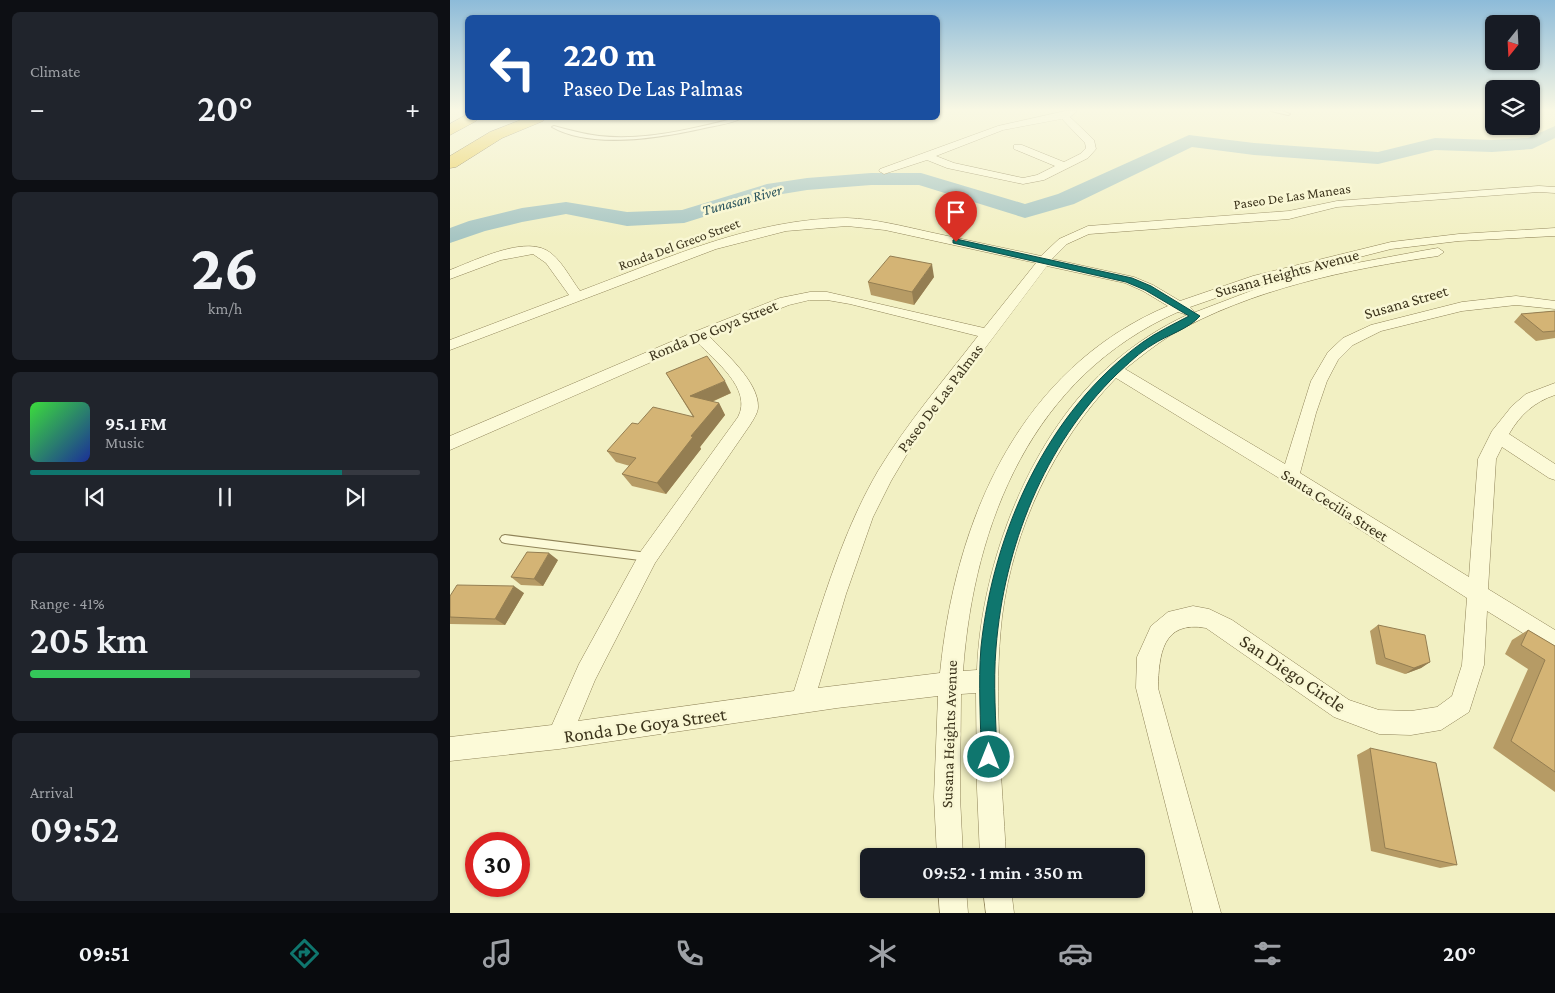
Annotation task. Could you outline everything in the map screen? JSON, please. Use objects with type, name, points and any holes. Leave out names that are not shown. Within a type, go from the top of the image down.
[{"type":"highway","points":[[450,163],[465,154]]},
{"type":"street","points":[[884,171],[933,154]]},
{"type":"street","points":[[1035,154],[1064,166]]},
{"type":"street","points":[[927,156],[943,164],[1012,180],[1032,180],[1087,154]]},
{"type":"street","name":"Paseo De Las Maneas","points":[[1044,261],[1053,248],[1063,240],[1088,230],[1289,215],[1337,204],[1539,189],[1555,190]]},
{"type":"street","name":"Ronda Del Greco Street","points":[[450,345],[712,246],[753,234],[815,223],[847,222],[886,226],[1044,261]]},
{"type":"street","name":"Susana Heights Avenue","points":[[949,848],[946,816],[949,683],[959,602],[969,559],[981,521],[1009,461],[1044,409],[1082,366],[1127,334],[1179,306],[1234,285],[1400,244],[1555,232]]},
{"type":"street","name":"Susana Heights Avenue","points":[[992,848],[989,814],[988,649],[994,604],[1005,560],[1027,497],[1039,470],[1072,418],[1091,394],[1115,370],[1147,343],[1196,316],[1246,296],[1380,262],[1453,250],[1555,242]]},
{"type":"street","points":[[450,275],[511,253],[532,249],[545,255],[578,297]]},
{"type":"street","points":[[1044,261],[1129,280],[1148,288],[1196,316]]},
{"type":"street","name":"Paseo De Las Palmas","points":[[802,702],[836,594],[860,526],[884,477],[906,439],[1044,261]]},
{"type":"street","name":"Ronda De Goya Street","points":[[450,443],[698,335],[785,301],[810,296],[827,296],[989,334]]},
{"type":"street","name":"Susana Street","points":[[1290,476],[1322,373],[1333,355],[1347,341],[1364,331],[1464,304],[1505,300],[1555,305]]},
{"type":"street","points":[[559,737],[587,672],[648,557],[744,421],[750,408],[748,394],[742,382],[698,335]]},
{"type":"street","name":"Santa Cecilia Street","points":[[1115,370],[1290,476],[1477,595],[1555,642]]},
{"type":"street","name":"San Diego Circle","points":[[1207,913],[1147,688],[1148,657],[1159,633],[1176,619],[1193,616],[1209,619],[1258,650],[1342,709],[1379,722],[1411,723],[1441,718],[1461,704],[1473,665],[1487,459],[1498,436],[1532,398],[1555,390]]},
{"type":"street","points":[[1498,436],[1555,473]]},
{"type":"street","name":"Ronda De Goya Street","points":[[450,749],[559,737],[949,683],[988,681]]},
{"type":"street","points":[[953,898],[954,913]]},
{"type":"street","points":[[998,898],[1000,913]]},
{"type":"lane","points":[[506,539],[648,557]]},
{"type":"building","points":[[890,256],[932,264],[912,292],[868,282]]},
{"type":"building","points":[[1555,311],[1555,331],[1543,332],[1521,314]]},
{"type":"building","points":[[707,356],[725,381],[690,396],[719,403],[691,436],[693,437],[657,483],[622,474],[636,458],[607,451],[632,423],[638,424],[653,407],[694,417],[666,373]]},
{"type":"building","points":[[527,552],[549,553],[534,579],[511,577]]},
{"type":"building","points":[[457,585],[514,586],[495,619],[450,617],[450,596]]},
{"type":"building","points":[[1378,625],[1425,635],[1430,662],[1414,668],[1385,658]]},
{"type":"building","points":[[1528,630],[1555,646],[1555,772],[1511,741],[1545,660],[1521,645]]},
{"type":"building","points":[[1370,748],[1436,763],[1457,865],[1385,848]]},
{"type":"waterway","name":"Tunasan River","points":[[450,236],[477,226],[522,215],[566,208],[627,219],[684,216],[767,190],[807,184],[871,179],[921,179],[1025,211],[1066,199],[1162,154]]},
{"type":"waterway","name":"Tunasan River","points":[[1317,154],[1378,158],[1396,154]]},
{"type":"route","points":[[956,242],[1129,280],[1148,288],[1196,316],[1147,343],[1115,370],[1091,394],[1072,418],[1039,470],[1027,497],[1005,560],[994,604],[988,649],[989,757]]}]
